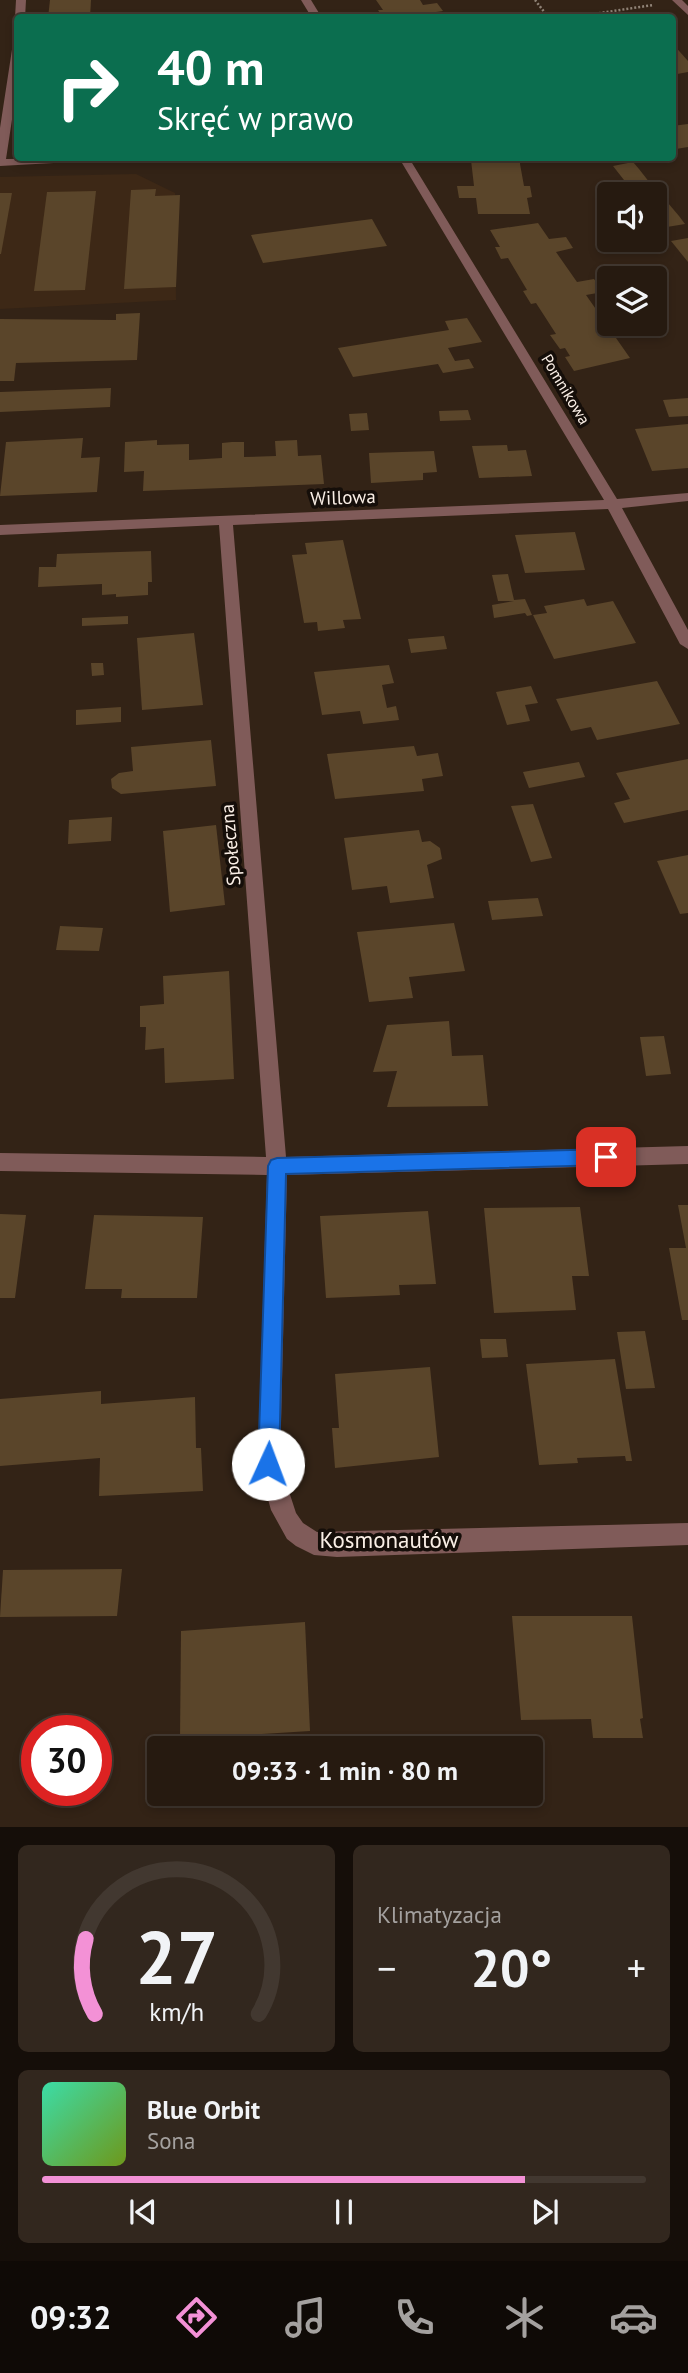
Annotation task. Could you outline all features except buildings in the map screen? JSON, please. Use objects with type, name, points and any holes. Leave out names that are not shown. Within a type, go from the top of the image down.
[{"type":"street","points":[[678,1],[688,12]]},
{"type":"street","points":[[14,71],[1,163],[42,161]]},
{"type":"street","name":"Pomnikowa","points":[[406,161],[614,504],[688,644]]},
{"type":"street","name":"Willowa","points":[[0,530],[614,504],[688,497]]},
{"type":"street","name":"Społeczna","points":[[226,521],[277,1166]]},
{"type":"street","points":[[0,1162],[277,1166],[688,1155]]},
{"type":"street","name":"Kosmonautów","points":[[277,1166],[268,1464],[278,1499],[295,1530],[313,1543],[337,1545],[688,1534]]},
{"type":"path","points":[[535,0],[546,14]]},
{"type":"path","points":[[593,14],[678,1]]},
{"type":"shaded area","points":[[136,174],[175,193],[176,300],[0,309],[0,177]]},
{"type":"route","points":[[268,1464],[277,1166],[606,1157]]}]
